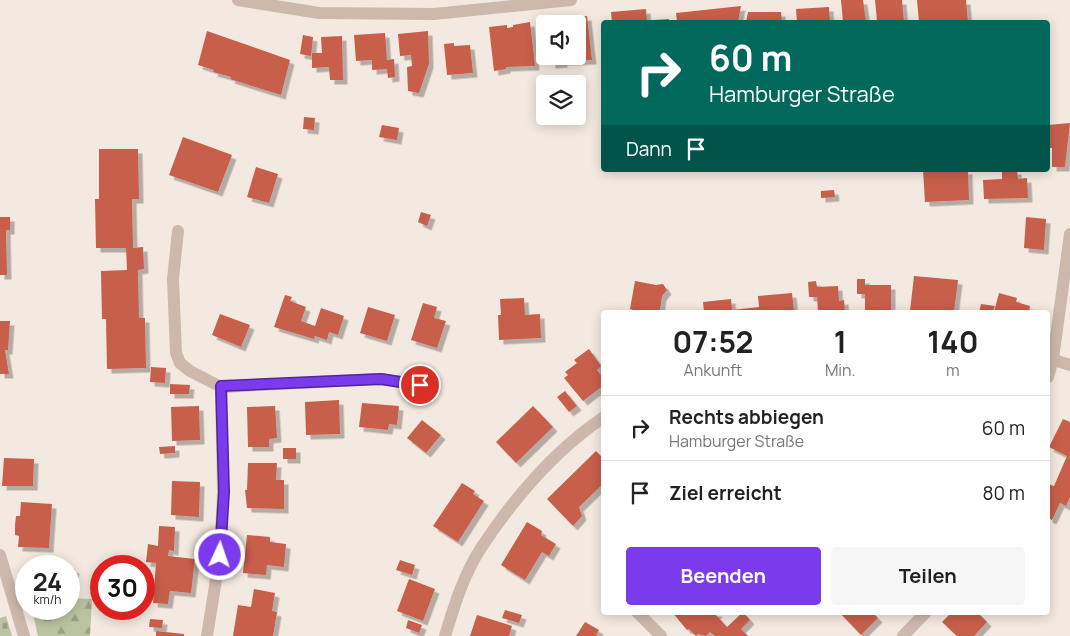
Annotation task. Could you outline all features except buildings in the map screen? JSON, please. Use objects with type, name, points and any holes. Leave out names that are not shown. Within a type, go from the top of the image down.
[{"type":"street","points":[[238,0],[319,13],[434,14],[571,0]]},
{"type":"street","points":[[178,230],[173,279],[176,353],[180,363],[190,371],[221,386],[381,379],[420,385]]},
{"type":"street","points":[[1070,234],[1050,358],[1070,365]]},
{"type":"street","points":[[207,636],[220,555],[224,492],[221,386]]},
{"type":"street","points":[[445,636],[455,601],[480,549],[550,461],[581,432],[601,419]]},
{"type":"street","points":[[0,555],[24,636]]},
{"type":"street","points":[[640,615],[661,636]]},
{"type":"street","points":[[903,636],[923,615]]},
{"type":"green space","points":[[80,598],[90,599],[90,636],[38,636],[34,620],[80,620]]},
{"type":"green space","points":[[6,616],[12,636],[0,636],[0,618]]},
{"type":"route","points":[[220,555],[224,492],[221,386],[381,379],[420,385]]}]
